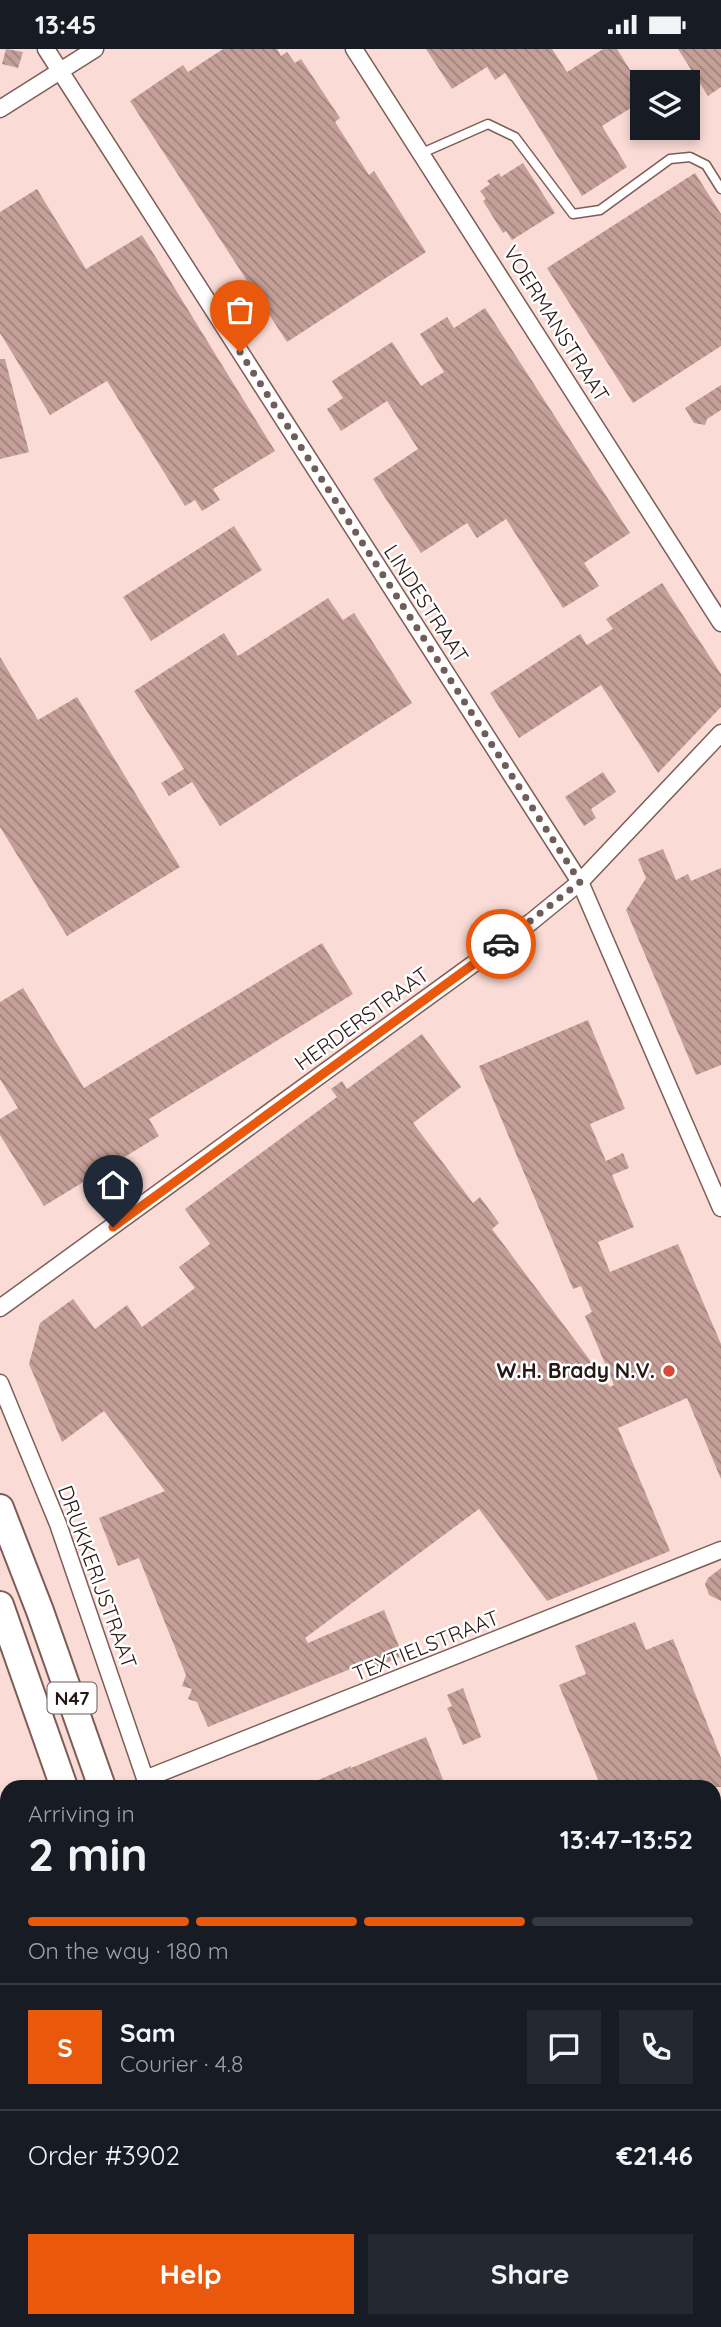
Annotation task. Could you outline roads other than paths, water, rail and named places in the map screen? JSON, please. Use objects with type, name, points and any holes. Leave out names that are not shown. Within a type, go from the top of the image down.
[{"type":"highway","name":"N47","points":[[0,1509],[49,1636],[100,1780]]},
{"type":"highway","name":"N47","points":[[0,1605],[62,1780]]},
{"type":"street","name":"LINDESTRAAT","points":[[46,49],[580,882],[721,1208]]},
{"type":"street","points":[[0,109],[95,49]]},
{"type":"street","name":"VOERMANSTRAAT","points":[[354,49],[721,623]]},
{"type":"street","name":"HERDERSTRAAT","points":[[0,1308],[531,922],[580,882],[721,733]]},
{"type":"street","name":"DRUKKERIJSTRAAT","points":[[0,1383],[58,1524],[146,1780]]},
{"type":"street","name":"TEXTIELSTRAAT","points":[[154,1780],[721,1550]]},
{"type":"lane","points":[[422,153],[488,124],[515,137],[573,214],[600,210],[670,159],[690,157],[706,165],[721,189]]},
{"type":"place","name":"W.H. Brady N.V.","points":[[669,1371]]}]
